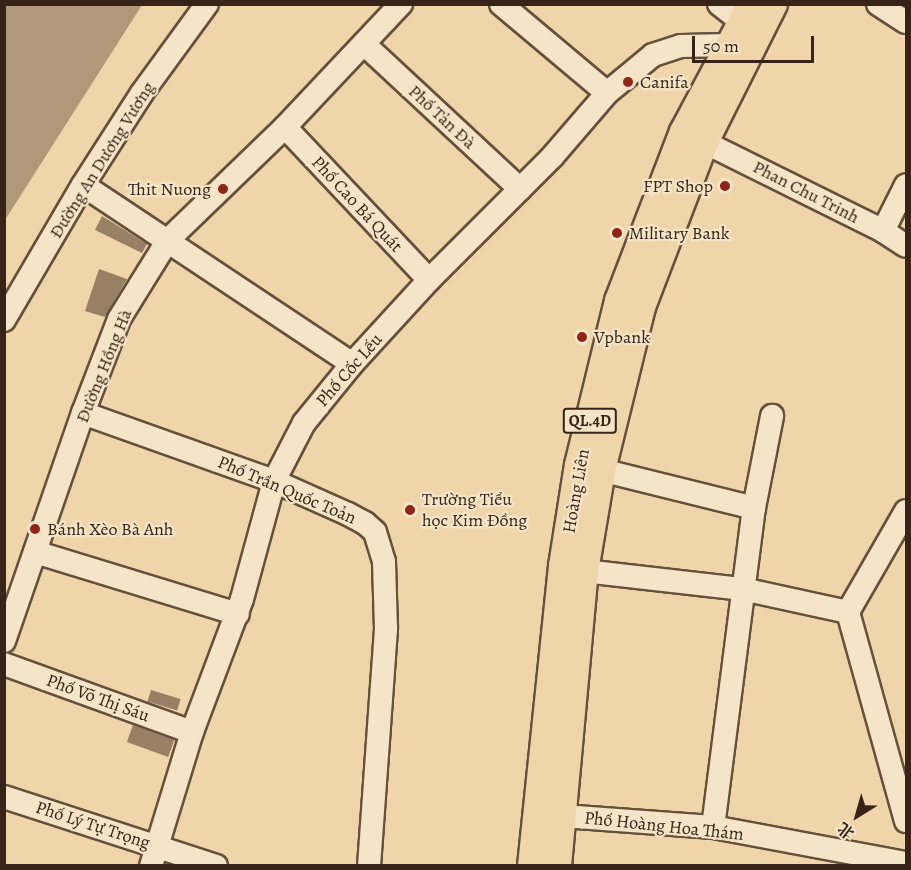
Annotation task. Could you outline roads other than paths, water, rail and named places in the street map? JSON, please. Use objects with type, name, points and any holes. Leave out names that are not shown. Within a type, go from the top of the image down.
[{"type":"main road","name":"Hoàng Liên","points":[[556,866],[550,814],[573,569],[579,465],[619,301],[694,137],[746,32],[773,4]]},
{"type":"main road","name":"Hoàng Liên","points":[[573,569],[601,470],[641,307],[694,137]]},
{"type":"main road","name":"Hoàng Liên","points":[[532,866],[550,814]]},
{"type":"street","name":"Đường An Dương Vương","points":[[4,320],[83,185],[142,93],[207,4]]},
{"type":"street","name":"Đường Hồng Hà","points":[[4,641],[83,412],[119,319],[168,240],[285,127],[401,4]]},
{"type":"street","points":[[501,4],[607,93]]},
{"type":"street","points":[[719,4],[746,32]]},
{"type":"street","points":[[878,4],[906,22]]},
{"type":"street","name":"Phố Cốc Lếu","points":[[154,855],[192,732],[238,614],[274,481],[304,423],[352,364],[429,280],[520,189],[607,93],[653,55],[681,46],[746,32]]},
{"type":"street","name":"Phố Tản Đà","points":[[364,44],[520,189]]},
{"type":"street","name":"Phố Cao Bá Quát","points":[[285,127],[429,280]]},
{"type":"street","name":"Phan Chu Trinh","points":[[694,137],[883,231],[906,246]]},
{"type":"street","points":[[83,185],[352,364]]},
{"type":"street","points":[[883,231],[906,185]]},
{"type":"street","name":"Phố Trần Quốc Toản","points":[[83,412],[274,481],[366,523],[375,532],[384,562],[386,628],[369,866]]},
{"type":"street","points":[[713,827],[754,508],[772,417]]},
{"type":"street","points":[[601,470],[754,508]]},
{"type":"street","points":[[906,511],[848,612],[906,821]]},
{"type":"street","points":[[35,552],[238,614]]},
{"type":"street","points":[[573,569],[743,589],[848,612]]},
{"type":"street","name":"Phố Võ Thị Sáu","points":[[4,664],[192,732]]},
{"type":"street","name":"Phố Lý Tự Trọng","points":[[4,797],[154,855],[216,866]]},
{"type":"street","name":"Phố Hoàng Hoa Thám","points":[[550,814],[713,827],[906,863]]},
{"type":"place","name":"Canifa","points":[[628,82]]},
{"type":"place","name":"FPT Shop","points":[[725,186]]},
{"type":"place","name":"Thit Nuong","points":[[223,189]]},
{"type":"place","name":"Military Bank","points":[[617,233]]},
{"type":"place","name":"Vpbank","points":[[582,337]]},
{"type":"place","name":"Trường Tiểu học Kim Đồng","points":[[410,510]]},
{"type":"place","name":"Bánh Xèo Bà Anh","points":[[35,529]]}]
